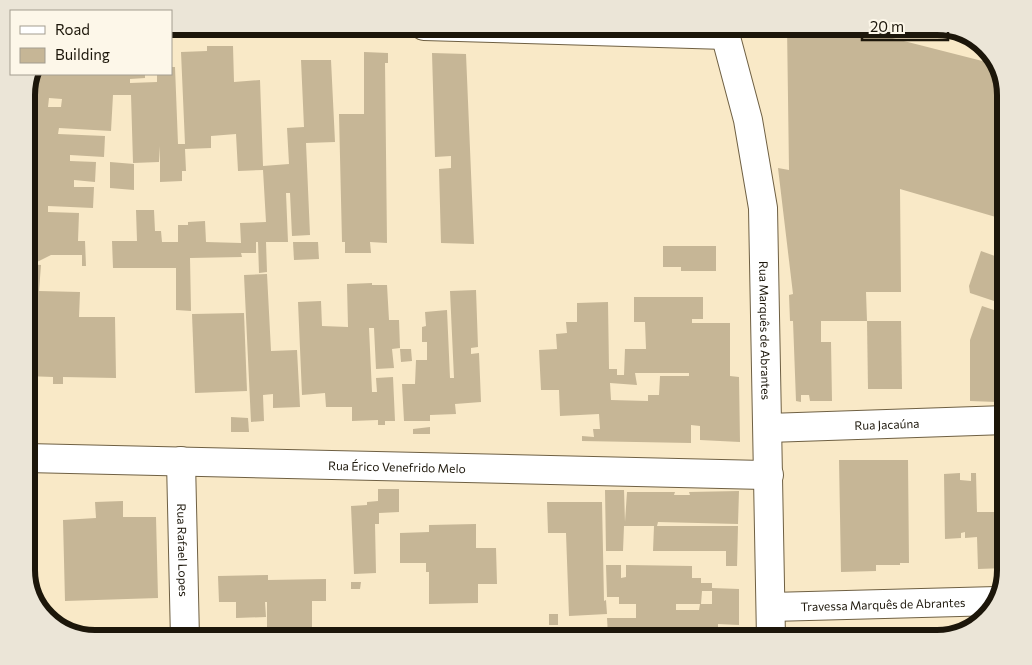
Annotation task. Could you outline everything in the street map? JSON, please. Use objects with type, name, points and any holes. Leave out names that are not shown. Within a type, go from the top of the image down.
[{"type":"street","name":"Rua Marquês de Abrantes","points":[[725,35],[748,120],[763,208],[769,475],[770,630]]},
{"type":"street","name":"Rua Jacaúna","points":[[768,428],[997,420]]},
{"type":"street","name":"Rua Érico Venefrido Melo","points":[[35,458],[769,475]]},
{"type":"street","name":"Rua Rafael Lopes","points":[[181,461],[185,630]]},
{"type":"street","name":"Travessa Marquês de Abrantes","points":[[770,607],[989,601]]},
{"type":"building","points":[[787,35],[880,35],[987,62],[989,65],[995,79],[997,94],[997,217],[900,189],[901,292],[866,292],[867,321],[821,321],[821,342],[831,342],[832,401],[810,401],[809,395],[801,395],[801,402],[796,401],[793,321],[790,321],[789,295],[793,294],[778,168],[789,170]]},
{"type":"building","points":[[207,46],[233,46],[234,82],[260,80],[263,166],[289,164],[287,128],[304,127],[301,60],[331,60],[335,142],[306,143],[310,235],[292,236],[290,193],[286,193],[288,242],[266,242],[267,272],[259,273],[258,242],[256,242],[256,253],[241,253],[242,257],[190,258],[191,311],[176,310],[176,268],[113,268],[112,241],[137,241],[136,210],[154,210],[155,231],[161,231],[162,242],[178,242],[178,225],[188,225],[188,222],[205,221],[206,242],[241,243],[240,223],[266,222],[263,170],[238,171],[236,134],[211,136],[211,148],[185,149],[186,171],[182,171],[182,181],[160,182],[160,146],[159,162],[133,163],[131,95],[113,95],[111,131],[59,128],[58,134],[105,136],[104,157],[70,155],[70,161],[96,162],[95,182],[74,180],[74,187],[94,187],[93,208],[48,206],[48,212],[79,213],[78,241],[85,241],[86,266],[82,266],[82,255],[51,255],[35,262],[35,91],[38,75],[145,75],[145,78],[130,79],[130,83],[157,82],[157,75],[172,75],[172,67],[175,67],[178,144],[185,144],[181,52],[207,51]],"holes":[[[49,98],[62,99],[61,107],[48,107]]]},
{"type":"building","points":[[364,52],[388,53],[388,63],[385,63],[387,243],[370,242],[371,253],[345,253],[345,242],[342,242],[339,114],[364,114]]},
{"type":"building","points":[[432,53],[466,54],[474,244],[441,243],[439,169],[451,168],[451,156],[435,157]]},
{"type":"building","points":[[110,162],[134,164],[134,190],[110,188]]},
{"type":"building","points":[[293,242],[318,242],[319,259],[294,260]]},
{"type":"building","points":[[663,246],[716,246],[716,271],[681,271],[681,267],[663,267]]},
{"type":"building","points":[[981,251],[997,257],[997,302],[970,293],[969,286]]},
{"type":"building","points":[[35,265],[41,265],[39,291],[80,292],[79,317],[115,317],[116,378],[63,377],[63,384],[53,384],[53,377],[35,376]]},
{"type":"building","points":[[267,274],[271,351],[297,350],[300,407],[273,408],[273,394],[263,395],[264,421],[251,422],[244,275]]},
{"type":"building","points":[[372,283],[372,285],[387,285],[389,320],[399,320],[400,348],[392,349],[394,368],[376,369],[374,328],[369,328],[372,392],[377,392],[376,378],[393,377],[395,421],[385,421],[385,425],[378,425],[378,420],[352,421],[352,407],[326,407],[325,393],[302,395],[298,302],[321,301],[322,326],[348,327],[347,284]]},
{"type":"building","points":[[476,290],[478,347],[471,348],[471,354],[479,353],[481,402],[455,404],[456,414],[430,415],[430,421],[404,421],[402,384],[415,384],[416,360],[427,360],[427,342],[422,342],[422,327],[426,326],[425,312],[447,310],[450,378],[454,378],[450,291]]},
{"type":"building","points":[[634,297],[703,297],[703,319],[692,319],[692,323],[730,323],[730,376],[739,377],[740,442],[700,440],[700,426],[691,425],[691,443],[582,441],[582,436],[594,437],[593,429],[600,429],[599,414],[560,416],[559,390],[541,390],[539,350],[557,349],[556,334],[567,333],[566,322],[577,322],[577,303],[608,302],[609,369],[617,369],[617,375],[624,375],[625,349],[646,349],[645,322],[634,322]],"holes":[[[635,373],[689,373],[689,376],[660,376],[659,395],[648,395],[648,401],[611,400],[610,383],[637,385]]]},
{"type":"building","points":[[982,306],[997,311],[997,402],[970,401],[970,340]]},
{"type":"building","points":[[244,313],[247,391],[195,393],[192,314]]},
{"type":"building","points":[[867,321],[901,321],[902,389],[868,389]]},
{"type":"building","points":[[400,349],[411,349],[412,361],[401,362]]},
{"type":"building","points":[[231,417],[248,418],[249,432],[231,432]]},
{"type":"building","points":[[430,427],[430,434],[413,434],[413,429]]},
{"type":"building","points":[[839,460],[908,460],[909,563],[876,565],[876,571],[841,572]]},
{"type":"building","points":[[960,473],[960,480],[971,481],[971,473],[976,473],[977,512],[997,512],[997,568],[978,569],[977,537],[965,538],[965,532],[961,533],[961,538],[945,539],[944,474]]},
{"type":"building","points":[[378,489],[399,489],[399,512],[379,513],[379,524],[375,524],[376,573],[354,574],[351,506],[367,505],[367,502],[378,501]]},
{"type":"building","points":[[605,490],[624,490],[625,522],[627,492],[675,492],[674,495],[690,495],[689,492],[739,491],[738,524],[658,522],[657,526],[738,526],[737,566],[726,566],[726,551],[653,551],[654,526],[624,526],[623,551],[606,551]]},
{"type":"building","points":[[123,501],[123,517],[156,517],[158,598],[65,601],[63,520],[96,518],[95,502]]},
{"type":"building","points":[[547,502],[602,502],[604,601],[606,600],[607,614],[569,616],[566,533],[548,533]]},
{"type":"building","points":[[476,524],[476,548],[496,548],[497,584],[478,584],[478,603],[429,604],[429,572],[426,572],[426,563],[400,563],[400,533],[429,532],[429,525]]},
{"type":"building","points":[[606,565],[621,565],[621,578],[626,577],[626,565],[692,566],[692,578],[701,578],[701,583],[712,583],[712,588],[739,589],[739,625],[718,624],[718,630],[608,630],[607,618],[636,618],[636,604],[619,604],[619,597],[607,597]],"holes":[[[702,591],[712,591],[712,604],[701,604]],[[676,604],[700,604],[699,610],[676,610]]]},
{"type":"building","points":[[268,575],[268,580],[326,579],[326,601],[312,601],[312,627],[299,627],[299,630],[225,630],[225,627],[267,627],[267,602],[265,602],[266,617],[236,618],[236,602],[219,602],[218,576]]},
{"type":"building","points":[[351,582],[361,582],[360,589],[351,589]]},
{"type":"building","points":[[549,614],[558,614],[558,625],[549,625]]},
{"type":"building","points":[[927,627],[927,630],[897,630],[897,628]]},
{"type":"building","points":[[837,629],[837,630],[795,630]]}]
